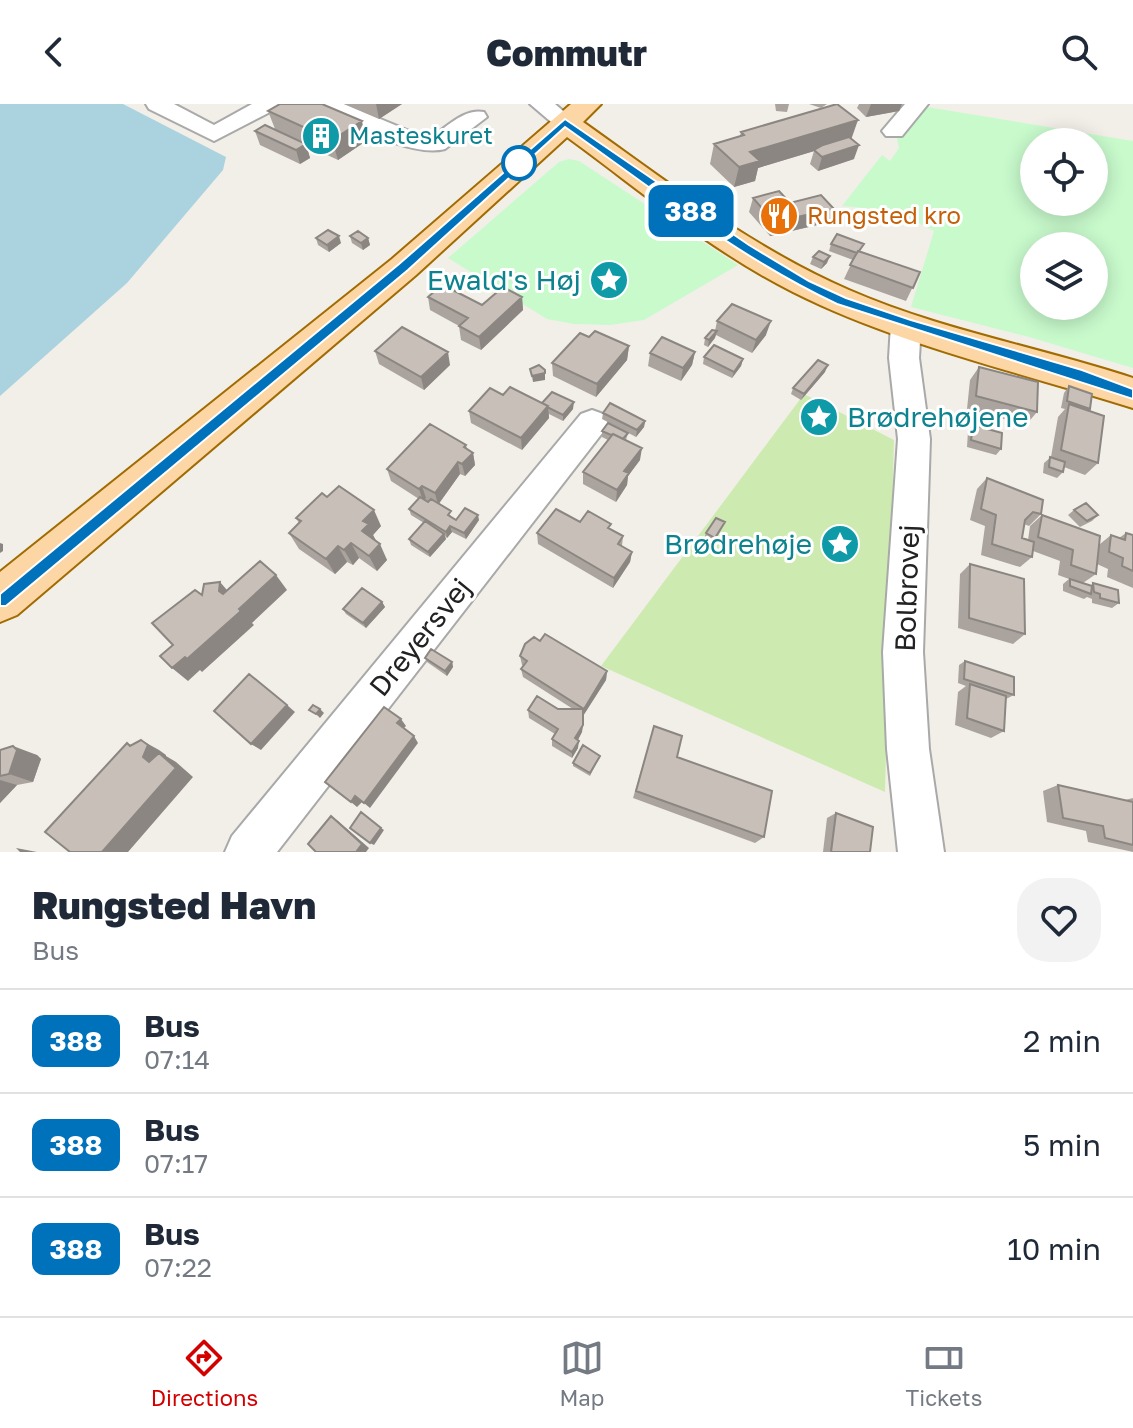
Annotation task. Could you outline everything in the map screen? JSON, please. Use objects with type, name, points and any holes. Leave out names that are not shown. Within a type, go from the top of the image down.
[{"type":"main road","points":[[0,600],[404,267],[564,110],[777,269],[841,301],[906,324],[1133,393]]},
{"type":"street","points":[[157,104],[214,134],[268,104]]},
{"type":"street","points":[[325,104],[414,141],[437,144],[476,117]]},
{"type":"street","points":[[894,131],[917,104]]},
{"type":"street","name":"Bolbrovej","points":[[906,324],[904,358],[914,439],[903,652],[908,749],[921,852]]},
{"type":"street","name":"Dreyersvej","points":[[248,852],[592,423]]},
{"type":"green space","points":[[927,107],[1054,128],[1020,128],[1020,216],[1108,216],[1108,137],[1133,141],[1133,368],[911,307],[934,231],[895,211],[842,206],[882,155],[890,161],[899,148],[897,139]]},
{"type":"green space","points":[[569,159],[579,161],[738,265],[644,320],[610,325],[574,324],[547,319],[448,258],[559,162]]},
{"type":"green space","points":[[804,394],[894,440],[885,792],[601,666]]},
{"type":"water","points":[[0,104],[123,104],[226,157],[223,170],[127,283],[0,396]]},
{"type":"building","points":[[280,104],[322,104],[362,121],[332,140],[268,111]]},
{"type":"building","points":[[837,104],[858,120],[750,152],[760,161],[739,167],[714,144],[744,135],[741,132]]},
{"type":"building","points":[[265,125],[306,144],[296,150],[255,131]]},
{"type":"building","points":[[849,137],[859,145],[822,157],[814,150],[823,145]]},
{"type":"building","points":[[779,191],[790,203],[821,195],[834,209],[774,222],[753,198]]},
{"type":"building","points":[[328,230],[339,236],[327,245],[316,238]]},
{"type":"building","points":[[358,231],[368,238],[361,243],[350,236]]},
{"type":"building","points":[[837,234],[864,244],[857,253],[831,244]]},
{"type":"building","points":[[819,251],[830,256],[824,262],[813,257]]},
{"type":"building","points":[[858,251],[920,272],[913,288],[850,265]]},
{"type":"building","points":[[445,286],[482,305],[503,287],[522,297],[479,337],[459,326],[468,318],[428,297]]},
{"type":"building","points":[[732,304],[771,321],[756,340],[717,321]]},
{"type":"building","points":[[402,327],[448,352],[421,377],[375,351]]},
{"type":"building","points":[[712,330],[717,331],[709,340],[705,338]]},
{"type":"building","points":[[595,331],[629,346],[597,384],[552,363],[580,333],[589,337]]},
{"type":"building","points":[[662,337],[695,352],[683,368],[650,353]]},
{"type":"building","points":[[714,345],[743,359],[734,372],[704,357]]},
{"type":"building","points":[[818,360],[828,365],[804,394],[793,388]]},
{"type":"building","points":[[539,365],[545,373],[532,376],[530,369]]},
{"type":"building","points":[[979,367],[1038,382],[1037,412],[976,396]]},
{"type":"building","points":[[1069,386],[1092,394],[1090,409],[1067,401]]},
{"type":"building","points":[[510,387],[548,406],[521,438],[469,411],[490,388],[503,395]]},
{"type":"building","points":[[552,392],[574,402],[563,415],[542,403]]},
{"type":"building","points":[[610,403],[645,421],[637,430],[603,413]]},
{"type":"building","points":[[1069,404],[1104,416],[1098,463],[1061,450]]},
{"type":"building","points":[[608,423],[628,433],[623,439],[602,431]]},
{"type":"building","points":[[430,424],[466,445],[464,447],[473,453],[462,464],[458,462],[435,493],[422,486],[419,489],[387,469]]},
{"type":"building","points":[[973,425],[1002,433],[1001,449],[971,440]]},
{"type":"building","points":[[613,434],[642,448],[624,471],[629,473],[617,490],[583,472]]},
{"type":"building","points":[[1050,457],[1065,462],[1063,472],[1049,467]]},
{"type":"building","points":[[987,478],[1043,500],[1041,514],[1033,512],[1025,520],[1022,538],[1034,542],[1032,557],[992,544],[996,515],[981,509]]},
{"type":"building","points":[[339,486],[374,510],[363,521],[369,524],[362,531],[380,544],[369,556],[351,543],[344,550],[338,546],[326,559],[289,533],[301,521],[296,518],[322,493],[327,497]]},
{"type":"building","points":[[420,497],[428,502],[431,499],[451,511],[448,515],[456,520],[465,508],[478,515],[464,533],[450,526],[446,532],[409,509]]},
{"type":"building","points":[[1086,503],[1098,515],[1087,521],[1074,510]]},
{"type":"building","points":[[556,509],[580,522],[588,511],[611,524],[608,528],[623,536],[618,544],[632,552],[614,578],[537,533]]},
{"type":"building","points":[[1042,515],[1100,536],[1096,574],[1071,565],[1073,550],[1038,537]]},
{"type":"building","points":[[716,518],[725,522],[715,538],[706,533]]},
{"type":"building","points":[[425,521],[444,534],[428,552],[409,539]]},
{"type":"building","points":[[1126,533],[1133,535],[1133,571],[1122,566],[1123,558],[1109,552],[1111,535],[1125,540]]},
{"type":"building","points":[[260,561],[276,575],[239,609],[241,611],[187,659],[185,657],[172,668],[160,656],[173,645],[152,623],[195,590],[202,595],[204,584],[220,582],[219,591],[223,594]]},
{"type":"building","points":[[970,564],[1024,579],[1025,634],[969,618]]},
{"type":"building","points":[[1070,579],[1092,586],[1091,594],[1070,586]]},
{"type":"building","points":[[1093,583],[1118,590],[1119,603],[1100,598],[1100,594],[1094,592]]},
{"type":"building","points":[[362,588],[382,602],[363,623],[343,609]]},
{"type":"building","points":[[545,634],[607,671],[584,709],[521,669],[527,661],[520,656],[525,644],[534,637],[540,641]]},
{"type":"building","points":[[431,649],[452,662],[445,671],[425,658]]},
{"type":"building","points":[[965,661],[1014,677],[1014,695],[964,679]]},
{"type":"building","points":[[249,674],[287,705],[251,744],[214,711]]},
{"type":"building","points":[[970,684],[1006,696],[1004,731],[967,718]]},
{"type":"building","points":[[537,696],[558,709],[583,709],[583,725],[575,738],[579,741],[572,752],[552,739],[558,729],[528,710]]},
{"type":"building","points":[[313,705],[320,709],[316,714],[309,710]]},
{"type":"building","points":[[384,707],[401,719],[397,723],[414,736],[364,803],[355,796],[351,802],[325,782]]},
{"type":"building","points":[[654,726],[682,736],[677,757],[772,791],[764,837],[636,791]]},
{"type":"building","points":[[141,740],[148,745],[143,757],[149,762],[159,753],[176,768],[102,852],[70,852],[45,832],[127,743],[130,746]]},
{"type":"building","points":[[583,745],[600,756],[590,773],[573,763]]},
{"type":"building","points":[[13,746],[17,750],[9,774],[0,776],[0,750]]},
{"type":"building","points":[[1058,785],[1133,802],[1133,845],[1105,838],[1103,826],[1063,818]]},
{"type":"building","points":[[361,812],[381,828],[370,843],[350,828]]},
{"type":"building","points":[[836,813],[873,827],[870,852],[831,852]]},
{"type":"building","points":[[331,816],[362,844],[356,852],[316,852],[308,844]]},
{"type":"bus line","name":"388","points":[[0,600],[404,267],[565,122],[744,248],[804,284],[906,324],[1133,393]]},
{"type":"place","name":"Masteskuret","points":[[321,136]]},
{"type":"place","name":"Rungsted kro","points":[[779,216]]},
{"type":"place","name":"Ewald's Høj","points":[[609,280]]},
{"type":"place","name":"Brødrehøjene","points":[[819,417]]},
{"type":"place","name":"Brødrehøje","points":[[840,544]]}]
